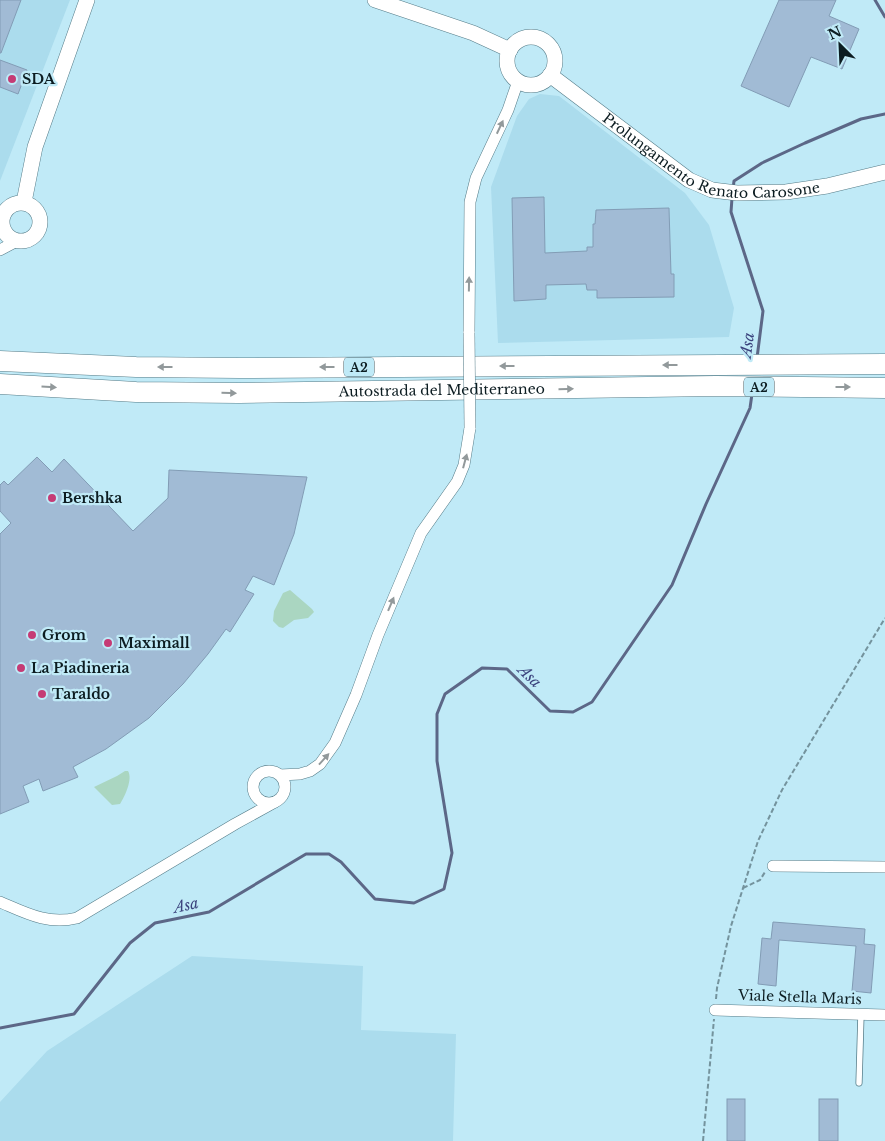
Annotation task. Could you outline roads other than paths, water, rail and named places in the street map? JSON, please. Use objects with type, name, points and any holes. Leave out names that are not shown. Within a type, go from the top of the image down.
[{"type":"highway","name":"Autostrada del Mediterraneo","points":[[0,361],[146,367],[885,364]]},
{"type":"highway","name":"Autostrada del Mediterraneo","points":[[0,384],[136,392],[239,393],[716,386],[885,388]]},
{"type":"street","points":[[24,202],[35,147],[87,0]]},
{"type":"street","points":[[375,0],[473,33],[510,50]]},
{"type":"street","points":[[528,37],[544,41],[550,46],[555,60],[554,68],[550,75],[539,84],[532,85],[518,82],[509,71],[507,57],[514,44],[528,37]]},
{"type":"street","name":"Prolungamento Renato Carosone","points":[[550,75],[689,180],[712,190],[737,193],[786,192],[827,186],[885,172]]},
{"type":"street","points":[[235,824],[253,801],[254,783],[259,775],[269,771],[280,775],[300,774],[320,764],[335,743],[421,533],[457,482],[464,465],[470,428],[470,202],[476,178],[508,110],[518,82]]},
{"type":"street","points":[[0,250],[17,241],[23,241],[34,236],[40,225],[38,213],[30,204],[24,202],[17,202],[3,207],[1,222],[3,228],[6,234],[17,241]]},
{"type":"street","points":[[0,902],[47,920],[62,921],[77,918],[280,799],[285,790],[280,775]]},
{"type":"street","points":[[254,793],[260,801],[265,803],[275,802]]},
{"type":"street","points":[[773,866],[885,867]]},
{"type":"street","name":"Viale Stella Maris","points":[[715,1010],[885,1015]]},
{"type":"lane","points":[[858,1082],[861,1014]]},
{"type":"waterway","name":"Asa","points":[[875,0],[885,17]]},
{"type":"waterway","name":"Asa","points":[[733,189],[734,181],[762,163],[861,119],[885,114]]},
{"type":"waterway","name":"Asa","points":[[732,198],[731,212],[763,311],[757,358]]},
{"type":"waterway","name":"Asa","points":[[0,1028],[74,1014],[130,943],[155,923],[209,912],[306,854],[329,854],[341,862],[375,899],[414,903],[444,889],[452,853],[437,761],[437,714],[445,694],[482,668],[507,669],[550,711],[573,712],[592,702],[672,585],[706,504],[750,408],[752,394]]},
{"type":"place","name":"SDA","points":[[12,79]]},
{"type":"place","name":"Bershka","points":[[52,498]]},
{"type":"place","name":"Grom","points":[[32,635]]},
{"type":"place","name":"Maximall","points":[[108,643]]},
{"type":"place","name":"La Piadineria","points":[[21,668]]},
{"type":"place","name":"Taraldo","points":[[42,694]]}]
